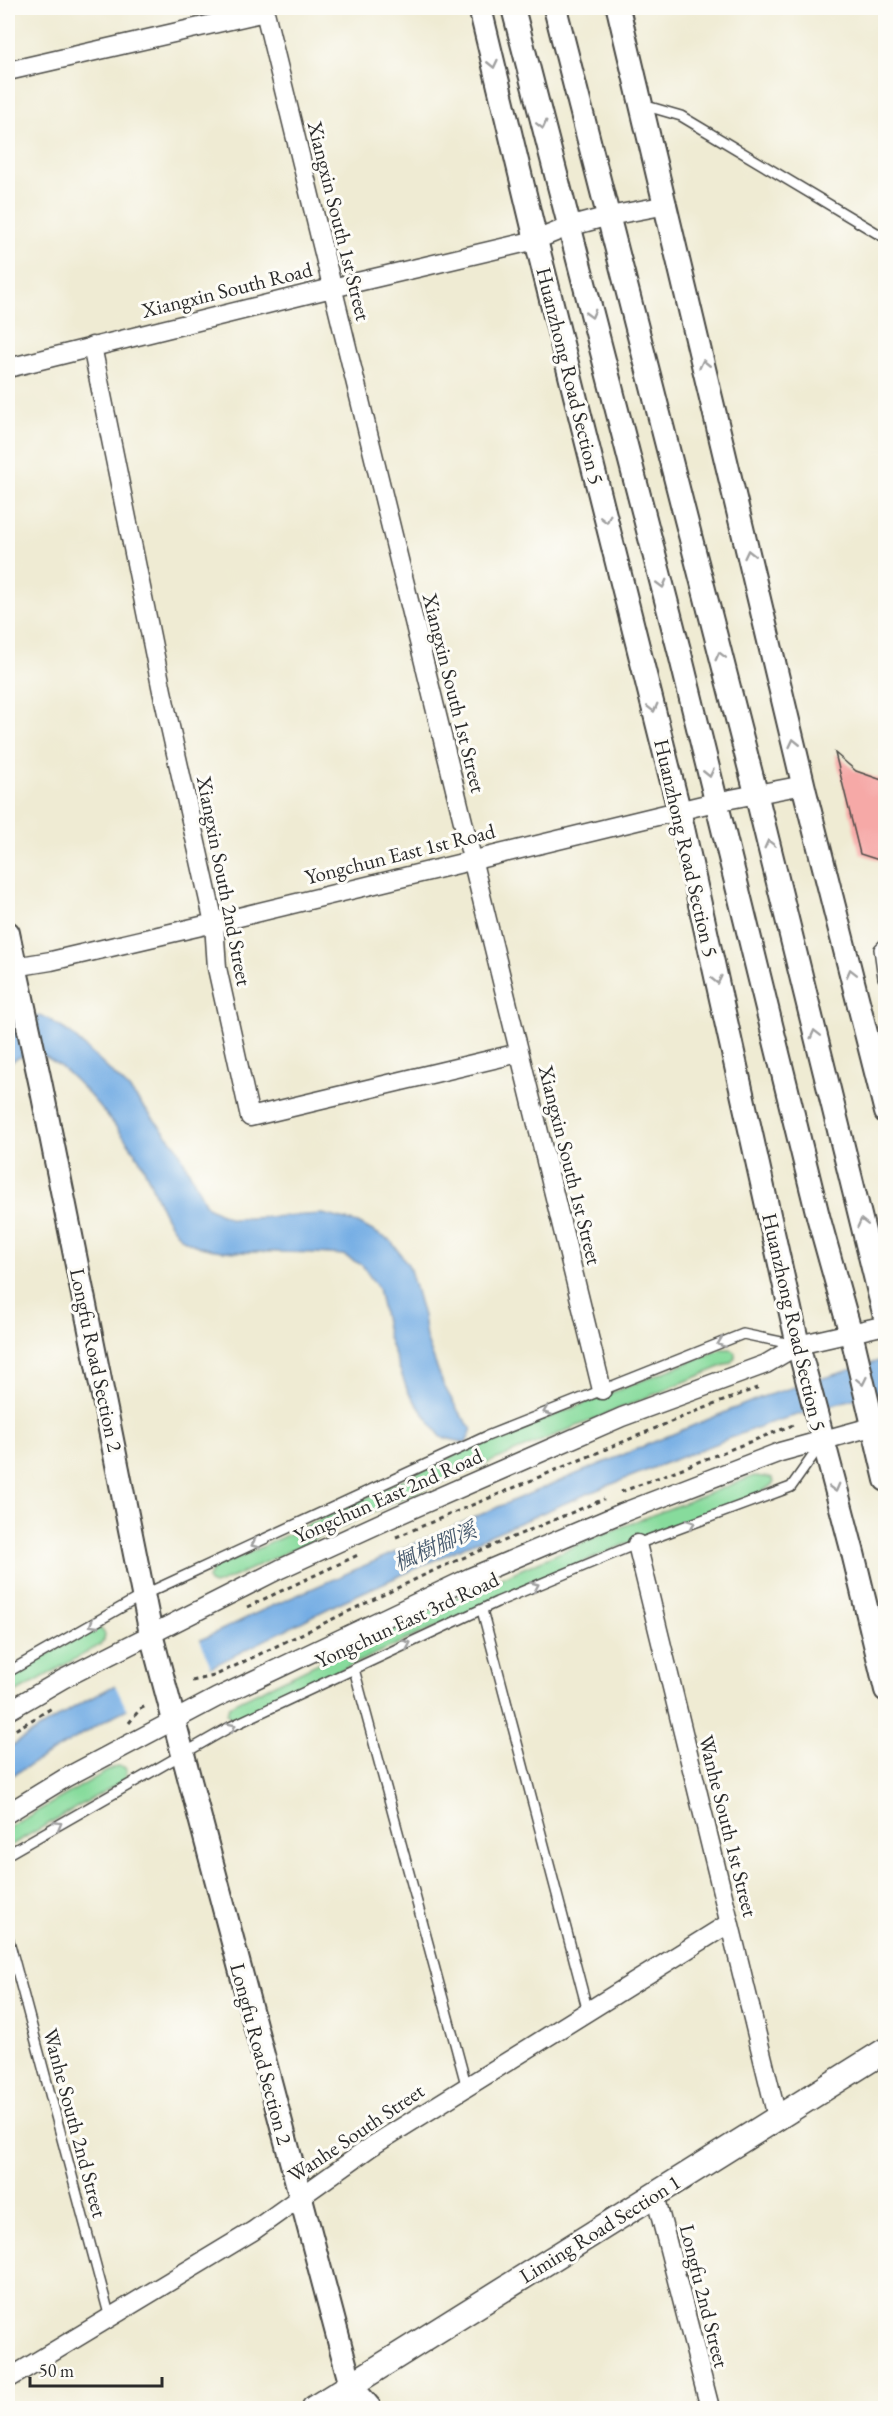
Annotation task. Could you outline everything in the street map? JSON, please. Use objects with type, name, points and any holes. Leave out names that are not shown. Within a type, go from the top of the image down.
[{"type":"main road","name":"Liming Road Section 1","points":[[314,2409],[350,2397],[655,2195],[885,2050]]},
{"type":"street","name":"Huanzhong Road Section 5","points":[[480,8],[679,810],[799,1350],[885,1690]]},
{"type":"street","name":"Huanzhong Road Section 5","points":[[513,8],[568,228],[680,654],[818,1216],[876,1422],[885,1480]]},
{"type":"street","points":[[555,8],[756,794],[885,1323]]},
{"type":"street","points":[[618,8],[804,785],[885,1112]]},
{"type":"street","points":[[8,71],[264,10]]},
{"type":"street","name":"Xiangxin South 1st Street","points":[[264,10],[602,1390]]},
{"type":"street","name":"Xiangxin South Road","points":[[8,368],[536,240],[609,216],[667,205]]},
{"type":"street","name":"Xiangxin South 2nd Street","points":[[92,346],[162,692],[214,923],[217,968],[250,1117],[519,1053]]},
{"type":"street","name":"Yongchun East 1st Road","points":[[11,968],[214,923],[679,810],[804,785]]},
{"type":"street","points":[[8,933],[11,968]]},
{"type":"street","name":"Longfu Road Section 2","points":[[11,968],[24,1011],[41,1086],[151,1634],[350,2397]]},
{"type":"street","name":"Yongchun East 2nd Road","points":[[8,1711],[63,1679],[280,1569],[406,1511],[622,1417],[799,1350],[852,1339],[885,1323]]},
{"type":"street","name":"Yongchun East 3rd Road","points":[[8,1813],[65,1778],[216,1698],[471,1577],[780,1452],[822,1436],[876,1422]]},
{"type":"street","name":"Wanhe South 1st Street","points":[[637,1544],[777,2117]]},
{"type":"street","name":"Wanhe South Street","points":[[8,2379],[253,2231],[356,2157],[728,1924]]},
{"type":"street","name":"Longfu 2nd Street","points":[[655,2195],[710,2409]]},
{"type":"street","points":[[350,2397],[370,2409]]},
{"type":"lane","points":[[642,105],[681,116],[880,235],[885,230]]},
{"type":"lane","points":[[882,945],[883,978],[885,979]]},
{"type":"lane","name":"Yongchun East 2nd Road","points":[[8,1672],[143,1594],[487,1436],[743,1334],[799,1350]]},
{"type":"lane","name":"Yongchun East 3rd Road","points":[[8,1854],[230,1727],[482,1610],[637,1544],[790,1487],[822,1436]]},
{"type":"lane","points":[[482,1610],[588,2012]]},
{"type":"lane","points":[[354,1669],[467,2088]]},
{"type":"lane","name":"Wanhe South 2nd Street","points":[[8,1937],[110,2318]]},
{"type":"path","points":[[387,1541],[692,1413],[765,1385]]},
{"type":"path","points":[[245,1609],[366,1551]]},
{"type":"path","points":[[8,1734],[57,1705]]},
{"type":"path","points":[[129,1722],[140,1709],[148,1705]]},
{"type":"green space","points":[[722,1349],[731,1349],[735,1353],[735,1358],[730,1363],[403,1498],[220,1583],[214,1585],[209,1583],[208,1578],[214,1567],[247,1554],[459,1453]]},
{"type":"green space","points":[[754,1476],[772,1478],[774,1482],[767,1489],[738,1502],[657,1531],[551,1576],[236,1719],[232,1720],[227,1714],[229,1706],[448,1601],[598,1536]]},
{"type":"green space","points":[[96,1628],[101,1629],[105,1634],[100,1645],[8,1697],[8,1675]]},
{"type":"green space","points":[[116,1766],[124,1767],[127,1771],[126,1779],[8,1847],[8,1828]]},
{"type":"water","points":[[33,1015],[47,1018],[70,1033],[128,1088],[177,1147],[207,1207],[231,1219],[323,1214],[358,1223],[391,1241],[409,1266],[423,1316],[426,1338],[443,1384],[460,1414],[472,1429],[466,1443],[441,1437],[408,1392],[388,1337],[378,1288],[362,1265],[343,1255],[219,1251],[195,1245],[177,1234],[164,1214],[138,1157],[77,1082],[62,1068],[37,1054],[21,1056],[8,1065],[8,1024],[13,1020]]},
{"type":"water","name":"楓樹腳溪","points":[[885,1359],[885,1390],[766,1424],[589,1493],[495,1533],[339,1603],[115,1715],[8,1778],[8,1748],[78,1705],[192,1644],[261,1611],[514,1500],[762,1397]]},
{"type":"pier","points":[[199,1637],[212,1670],[128,1712],[114,1683]]},
{"type":"building","points":[[835,753],[856,771],[885,781],[885,862],[860,854]]}]
